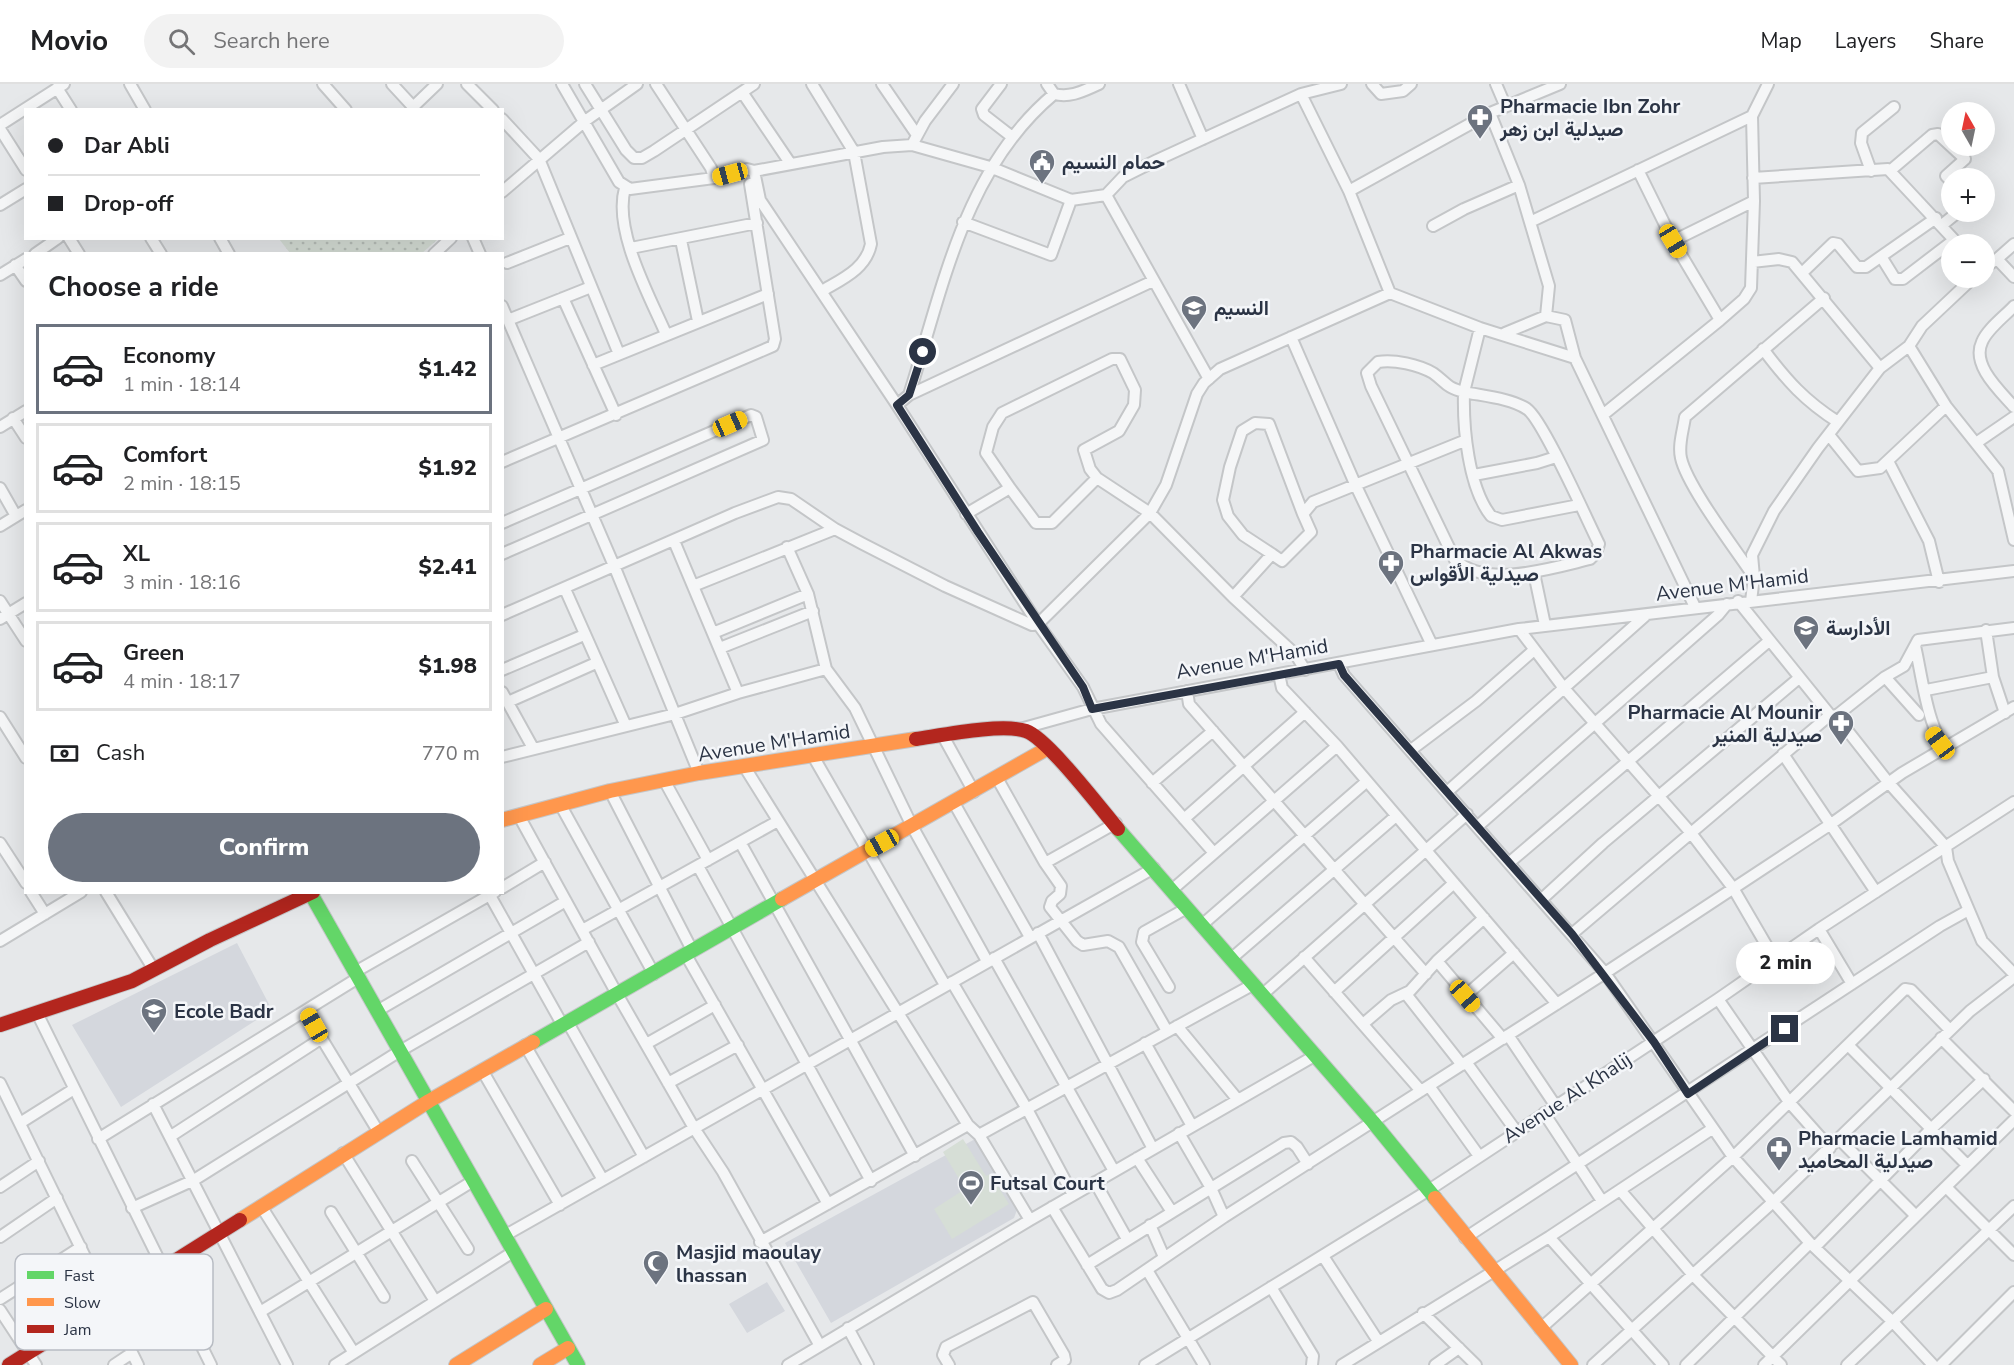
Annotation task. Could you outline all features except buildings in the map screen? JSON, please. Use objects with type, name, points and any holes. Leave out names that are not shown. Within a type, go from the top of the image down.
[{"type":"street","points":[[130,84],[143,108]]},
{"type":"street","points":[[323,84],[344,108]]},
{"type":"street","points":[[392,84],[414,108],[437,84]]},
{"type":"street","points":[[467,84],[491,108]]},
{"type":"street","points":[[562,84],[619,182],[626,188],[642,188],[714,178],[915,140],[1071,200],[1106,195],[1124,177],[1203,139],[1301,94],[1341,84]]},
{"type":"street","points":[[585,84],[626,150],[634,158],[642,158],[754,84]]},
{"type":"street","points":[[504,190],[585,121],[637,84]]},
{"type":"street","points":[[656,84],[711,168],[714,178]]},
{"type":"street","points":[[812,84],[854,152],[871,244],[868,255],[853,272],[822,291]]},
{"type":"street","points":[[882,84],[915,140]]},
{"type":"street","points":[[915,140],[953,84]]},
{"type":"street","points":[[1001,84],[982,109],[984,115],[1011,136]]},
{"type":"street","points":[[1047,84],[1054,94],[1072,96],[1099,84]]},
{"type":"street","points":[[1179,84],[1203,139]]},
{"type":"street","points":[[1372,84],[1381,94],[1403,91],[1411,84]]},
{"type":"street","points":[[1496,84],[1505,105]]},
{"type":"street","points":[[1349,191],[1505,105],[1560,84]]},
{"type":"street","points":[[1604,414],[1720,320],[1744,299],[1751,288],[1754,201],[1752,116],[1768,84]]},
{"type":"street","points":[[28,108],[61,86],[69,108]]},
{"type":"street","points":[[742,92],[790,163]]},
{"type":"street","points":[[909,395],[963,222],[990,167],[1011,136],[1054,94]]},
{"type":"street","points":[[1301,94],[1349,191],[1390,293]]},
{"type":"street","points":[[1871,171],[1861,143],[1862,133],[1894,107]]},
{"type":"street","points":[[24,111],[0,127],[24,167]]},
{"type":"street","points":[[1490,113],[1519,185],[1549,286],[1546,316]]},
{"type":"street","points":[[1530,222],[1752,116]]},
{"type":"street","points":[[504,121],[539,159],[619,354]]},
{"type":"street","points":[[1753,178],[1891,170],[1932,135],[1938,134],[1965,159],[1955,168]]},
{"type":"street","points":[[751,170],[760,200],[897,405],[1038,624],[1083,687],[1101,724],[1214,853]]},
{"type":"street","points":[[504,461],[773,346],[775,339],[756,223],[751,170]]},
{"type":"street","points":[[1638,170],[1673,241],[1720,320]]},
{"type":"street","points":[[1891,170],[1950,234]]},
{"type":"street","points":[[1433,226],[1464,209],[1519,185]]},
{"type":"street","points":[[626,188],[621,203],[631,248],[666,334]]},
{"type":"street","points":[[0,205],[24,190]]},
{"type":"street","points":[[1106,195],[1209,379]]},
{"type":"street","points":[[963,222],[1051,255],[1071,200]]},
{"type":"street","points":[[1673,241],[1754,201]]},
{"type":"street","points":[[1802,273],[1830,243],[1838,244],[1857,267],[1866,267],[1939,221]]},
{"type":"street","points":[[631,248],[681,240],[756,223]]},
{"type":"street","points":[[507,263],[570,238]]},
{"type":"street","points":[[37,252],[55,240]]},
{"type":"street","points":[[436,252],[449,240]]},
{"type":"street","points":[[681,240],[698,321]]},
{"type":"street","points":[[2014,244],[1997,259],[2014,277]]},
{"type":"street","points":[[1882,258],[1895,279],[1903,279],[1941,252]]},
{"type":"street","points":[[0,275],[24,260]]},
{"type":"street","points":[[1752,262],[1786,260],[1792,262],[1880,368]]},
{"type":"street","points":[[15,266],[24,278]]},
{"type":"street","points":[[897,405],[909,395],[1153,281]]},
{"type":"street","points":[[508,320],[591,287]]},
{"type":"street","points":[[1751,600],[1754,577],[1752,555],[1774,511],[1880,368],[1909,346],[1922,326],[1962,288]]},
{"type":"street","points":[[504,614],[778,497],[791,499],[835,529],[945,586],[1032,625],[1038,624],[1150,513],[1166,485],[1197,394],[1220,369],[1390,293],[1480,328],[1505,333],[1575,358]]},
{"type":"street","points":[[593,365],[768,294]]},
{"type":"street","points":[[563,298],[616,415]]},
{"type":"street","points":[[1754,577],[1688,475],[1681,460],[1680,446],[1685,417],[1824,298]]},
{"type":"street","points":[[2014,306],[1982,342],[1980,360],[1994,384],[2014,407]]},
{"type":"street","points":[[504,311],[582,489],[699,773]]},
{"type":"street","points":[[1505,333],[1546,316],[1565,320],[1575,358],[1604,414],[1695,607]]},
{"type":"street","points":[[1480,328],[1464,392],[1464,441],[1488,513],[1498,520],[1580,505]]},
{"type":"street","points":[[1291,338],[1356,486],[1431,644]]},
{"type":"street","points":[[1909,346],[1946,405],[1998,471],[2014,540]]},
{"type":"street","points":[[1763,349],[1791,386],[1817,409],[1838,422]]},
{"type":"street","points":[[1097,478],[1052,524],[1036,524],[986,453],[993,427],[1002,413],[1112,359],[1120,360],[1135,390],[1134,405],[1119,431],[1084,450],[1090,469],[1097,478],[1150,513],[1233,597],[1296,655],[1305,670]]},
{"type":"street","points":[[1393,361],[1425,369],[1447,388],[1464,392],[1525,408],[1535,417],[1599,544],[1596,553],[1590,559],[1533,573],[1486,575],[1461,566],[1455,560],[1406,463],[1367,374],[1370,368],[1378,362],[1393,361]]},
{"type":"street","points":[[1829,435],[1858,471],[1880,468],[1946,405]]},
{"type":"street","points":[[0,427],[24,412]]},
{"type":"street","points":[[504,522],[751,415],[756,417],[762,440],[504,553]]},
{"type":"street","points":[[1976,443],[2014,417]]},
{"type":"street","points":[[13,418],[24,435]]},
{"type":"street","points":[[1255,423],[1269,424],[1303,514],[1311,532],[1282,561],[1243,535],[1228,516],[1223,500],[1230,467],[1242,431],[1255,423]]},
{"type":"street","points":[[1303,514],[1313,502],[1464,441]]},
{"type":"street","points":[[1474,475],[1556,457]]},
{"type":"street","points":[[1888,462],[1929,541],[1939,582]]},
{"type":"street","points":[[0,488],[21,513],[0,526]]},
{"type":"street","points":[[966,514],[1010,488]]},
{"type":"street","points":[[693,586],[835,529]]},
{"type":"street","points":[[674,541],[738,693]]},
{"type":"street","points":[[787,547],[808,594],[826,669],[855,708],[912,826],[1067,1087],[1114,1171]]},
{"type":"street","points":[[1233,597],[1272,554]]},
{"type":"street","name":"Avenue M'Hamid","points":[[504,820],[610,791],[699,773],[983,729],[1020,729],[1092,709],[1519,629],[1645,616],[1733,602],[1939,582],[2014,571]]},
{"type":"street","points":[[1533,573],[1545,625]]},
{"type":"street","points":[[565,589],[625,724]]},
{"type":"street","points":[[713,633],[808,594]]},
{"type":"street","points":[[0,601],[4,616],[24,639]]},
{"type":"street","points":[[1478,826],[1733,602],[1946,847],[1948,861],[1967,911],[1982,941],[2014,976],[1941,1038],[1773,1202],[1593,1365]]},
{"type":"street","points":[[4,616],[24,604]]},
{"type":"street","points":[[720,648],[813,611]]},
{"type":"street","points":[[1448,792],[1645,616]]},
{"type":"street","points":[[1572,934],[1783,754],[1833,715],[1904,666],[1918,640],[2014,628]]},
{"type":"street","points":[[1519,629],[1563,687],[1691,833],[1733,888],[1775,960]]},
{"type":"street","points":[[1052,1207],[1102,1289],[1109,1293],[1147,1270],[1224,1217],[1605,973],[1831,824],[1888,782],[1943,746],[2009,710],[1993,677],[1986,630]]},
{"type":"street","points":[[504,669],[584,635]]},
{"type":"street","points":[[1510,862],[1769,642]]},
{"type":"street","points":[[1915,645],[1930,710],[1943,746]]},
{"type":"street","points":[[1411,750],[1476,701],[1534,650]]},
{"type":"street","points":[[508,702],[596,663]]},
{"type":"street","points":[[1339,664],[1344,675],[1605,973],[1733,1157],[1813,1245],[1893,1322],[1933,1365]]},
{"type":"street","points":[[504,756],[625,724],[675,714],[738,693],[826,669]]},
{"type":"street","points":[[1279,674],[1282,688],[1337,746],[1557,1004]]},
{"type":"street","points":[[1886,677],[1943,746]]},
{"type":"street","points":[[1926,690],[1993,677]]},
{"type":"street","points":[[1542,899],[1659,795],[1799,678]]},
{"type":"street","points":[[1187,691],[1189,704],[1306,834],[1426,974]]},
{"type":"street","points":[[504,695],[533,748]]},
{"type":"street","points":[[1919,715],[1930,710]]},
{"type":"street","points":[[1184,819],[1305,712]]},
{"type":"street","points":[[0,717],[24,755]]},
{"type":"street","points":[[1020,729],[1033,734],[1048,748],[1116,823],[1373,1122],[1430,1190],[1465,1238],[1571,1365]]},
{"type":"street","points":[[1152,783],[1213,731]]},
{"type":"street","points":[[943,736],[974,792]]},
{"type":"street","points":[[1173,889],[1337,746]]},
{"type":"street","points":[[184,1254],[429,1101],[1048,748]]},
{"type":"street","points":[[1783,754],[1876,892]]},
{"type":"street","points":[[813,756],[867,851],[1027,1109],[1073,1196]]},
{"type":"street","points":[[744,766],[897,1013],[968,1125],[979,1135],[1030,1220]]},
{"type":"street","points":[[997,778],[1062,890],[1050,904],[1059,920],[1083,945],[1108,941],[1119,947],[1172,1029],[1238,1100]]},
{"type":"street","points":[[664,780],[708,860]]},
{"type":"street","points":[[1203,924],[1366,782]]},
{"type":"street","points":[[610,791],[661,886],[689,953],[715,1005],[828,1204]]},
{"type":"street","name":"Avenue Al Khalij","points":[[1144,1365],[1430,1190],[1555,1105],[1654,1042],[1819,929],[2014,802]]},
{"type":"street","points":[[954,803],[1034,935],[1153,1149]]},
{"type":"street","points":[[560,804],[654,974]]},
{"type":"street","points":[[979,1135],[1145,1043],[1259,989],[1304,957],[1467,814]]},
{"type":"street","points":[[519,816],[617,994],[694,1128],[723,1172],[820,1346]]},
{"type":"street","points":[[1232,958],[1396,816]]},
{"type":"street","points":[[582,930],[778,821]]},
{"type":"street","points":[[1045,863],[1116,823]]},
{"type":"street","points":[[740,842],[773,906],[915,1156]]},
{"type":"street","points":[[0,843],[24,880]]},
{"type":"street","points":[[504,887],[545,862]]},
{"type":"street","points":[[698,866],[871,1181]]},
{"type":"street","points":[[504,1236],[1154,868]]},
{"type":"street","points":[[1334,992],[1454,884]]},
{"type":"street","points":[[32,894],[45,914]]},
{"type":"street","points":[[0,941],[78,894]]},
{"type":"street","points":[[107,894],[154,969]]},
{"type":"street","points":[[0,1025],[101,993],[154,969],[231,929],[310,894]]},
{"type":"street","points":[[313,894],[578,1365]]},
{"type":"street","points":[[98,1139],[305,1011],[357,975],[491,894],[534,975],[644,1157]]},
{"type":"street","points":[[377,1011],[512,935],[566,901]]},
{"type":"street","points":[[1169,987],[1142,942],[1144,932],[1187,908]]},
{"type":"street","points":[[1465,1238],[1967,911]]},
{"type":"street","points":[[1363,1024],[1391,1000],[1406,994],[1437,961],[1484,918]]},
{"type":"street","points":[[1819,929],[1852,984]]},
{"type":"street","points":[[132,1209],[194,1180],[400,1051],[589,942]]},
{"type":"street","points":[[1465,996],[1514,953]]},
{"type":"street","points":[[1304,957],[1425,1089],[1479,1156]]},
{"type":"street","points":[[1437,961],[1465,996],[1505,1037],[1555,1105]]},
{"type":"street","points":[[1540,1329],[1733,1157],[1907,988],[1950,1030]]},
{"type":"street","points":[[1406,994],[1516,1131]]},
{"type":"street","points":[[1718,999],[1789,1102],[1830,1148]]},
{"type":"street","points":[[646,1044],[715,1005]]},
{"type":"street","points":[[305,1011],[378,1131]]},
{"type":"street","points":[[37,1013],[155,1254]]},
{"type":"street","points":[[171,1136],[321,1038]]},
{"type":"street","points":[[1941,1038],[2014,1111]]},
{"type":"street","points":[[1145,1043],[1192,1126]]},
{"type":"street","points":[[668,1083],[738,1045]]},
{"type":"street","points":[[1848,1045],[1967,1165]]},
{"type":"street","points":[[525,1046],[603,1180]]},
{"type":"street","points":[[788,1365],[1052,1207],[1316,1056]]},
{"type":"street","points":[[482,1070],[560,1205]]},
{"type":"street","points":[[1686,1365],[1733,1318],[1881,1182],[1932,1128],[1984,1079]]},
{"type":"street","points":[[0,1083],[84,1254]]},
{"type":"street","points":[[20,1123],[74,1089]]},
{"type":"street","points":[[153,1104],[287,1365]]},
{"type":"street","points":[[1544,1113],[1602,1201]]},
{"type":"street","points":[[1764,1365],[2014,1120]]},
{"type":"street","points":[[760,1242],[968,1125]]},
{"type":"street","points":[[1342,1365],[1423,1313],[1550,1237],[1712,1129]]},
{"type":"street","points":[[1179,1134],[1211,1188],[1224,1217]]},
{"type":"street","points":[[1839,1139],[1916,1216]]},
{"type":"street","points":[[1087,1265],[1284,1143],[1291,1142],[1297,1147],[1308,1164]]},
{"type":"street","points":[[344,1153],[435,1301]]},
{"type":"street","points":[[1137,1158],[1172,1212]]},
{"type":"street","points":[[0,1187],[39,1161]]},
{"type":"street","points":[[412,1161],[436,1203],[468,1249]]},
{"type":"street","points":[[260,1312],[473,1180]]},
{"type":"street","points":[[1095,1182],[1127,1239]]},
{"type":"street","points":[[1946,1187],[2014,1255]]},
{"type":"street","points":[[1620,1190],[1693,1275],[1781,1365]]},
{"type":"street","points":[[0,1237],[57,1198]]},
{"type":"street","points":[[261,1206],[354,1353]]},
{"type":"street","points":[[1847,1365],[2014,1206]]},
{"type":"street","points":[[331,1212],[384,1297]]},
{"type":"street","points":[[1150,1225],[1164,1257]]},
{"type":"street","points":[[1550,1237],[1663,1365]]},
{"type":"street","points":[[70,1254],[81,1247]]},
{"type":"street","points":[[335,1365],[513,1252]]},
{"type":"street","points":[[1323,1256],[1378,1341]]},
{"type":"street","points":[[1147,1270],[1204,1365]]},
{"type":"street","points":[[1271,1287],[1313,1356],[1312,1365]]},
{"type":"street","points":[[0,1299],[15,1289]]},
{"type":"street","points":[[1941,1365],[2014,1292]]},
{"type":"street","points":[[949,1365],[943,1355],[946,1347],[1033,1302],[1064,1355],[1065,1360],[1058,1365]]},
{"type":"street","points":[[456,1365],[546,1309]]},
{"type":"street","points":[[0,1310],[15,1333]]},
{"type":"street","points":[[1423,1313],[1476,1365]]},
{"type":"street","points":[[848,1328],[868,1365]]},
{"type":"street","points":[[540,1365],[568,1348]]},
{"type":"street","points":[[1435,1365],[1460,1348]]},
{"type":"street","points":[[131,1350],[138,1365]]},
{"type":"street","points":[[203,1350],[211,1365]]},
{"type":"street","points":[[114,1365],[132,1353]]},
{"type":"street","points":[[9,1365],[32,1359]]},
{"type":"shaded area","points":[[280,240],[437,240],[423,252],[289,252]]},
{"type":"shaded area","points":[[237,943],[272,1010],[121,1107],[72,1025]]},
{"type":"shaded area","points":[[977,1138],[1018,1207],[1014,1218],[831,1323],[785,1243]]},
{"type":"shaded area","name":"Futsal Court","points":[[963,1139],[986,1176],[990,1174],[1009,1204],[952,1239],[934,1209],[965,1189],[943,1152]]},
{"type":"shaded area","points":[[767,1282],[785,1311],[747,1333],[729,1304]]},
{"type":"traffic: fast","points":[[1118,829],[1373,1122],[1435,1198]]},
{"type":"traffic: fast","points":[[311,894],[578,1365]]},
{"type":"traffic: fast","points":[[533,1042],[782,899]]},
{"type":"traffic: slow","points":[[504,819],[610,791],[699,773],[916,739]]},
{"type":"traffic: slow","points":[[782,899],[1048,748]]},
{"type":"traffic: slow","points":[[240,1220],[429,1101],[533,1042]]},
{"type":"traffic: slow","points":[[1435,1198],[1571,1365]]},
{"type":"traffic: slow","points":[[456,1365],[546,1309]]},
{"type":"traffic: slow","points":[[540,1365],[568,1348]]},
{"type":"traffic: jam","points":[[916,739],[988,729],[1026,731],[1047,746],[1118,829]]},
{"type":"traffic: jam","points":[[0,1025],[132,981],[210,940],[309,894]]},
{"type":"traffic: jam","points":[[186,1254],[240,1220]]},
{"type":"traffic: jam","points":[[9,1365],[33,1350]]},
{"type":"place","name":"Pharmacie Ibn Zohr صيدلية ابن زهر","points":[[1480,140]]},
{"type":"place","name":"حمام النسيم","points":[[1042,185]]},
{"type":"place","name":"النسيم","points":[[1194,331]]},
{"type":"place","name":"Pharmacie Al Akwas صيدلية الأقواس","points":[[1391,586]]},
{"type":"place","name":"الأدارسة","points":[[1806,651]]},
{"type":"place","name":"Pharmacie Al Mounir صيدلية المنير","points":[[1841,746]]},
{"type":"place","name":"Ecole Badr","points":[[154,1034]]},
{"type":"place","name":"Pharmacie Lamhamid صيدلية المحاميد","points":[[1779,1172]]},
{"type":"place","name":"Futsal Court","points":[[971,1206]]},
{"type":"place","name":"Masjid maoulay lhassan","points":[[656,1286]]},
{"type":"route","points":[[923,352],[909,395],[897,405],[1038,624],[1083,687],[1092,709],[1339,664],[1344,675],[1605,973],[1688,1094],[1785,1029]]}]
